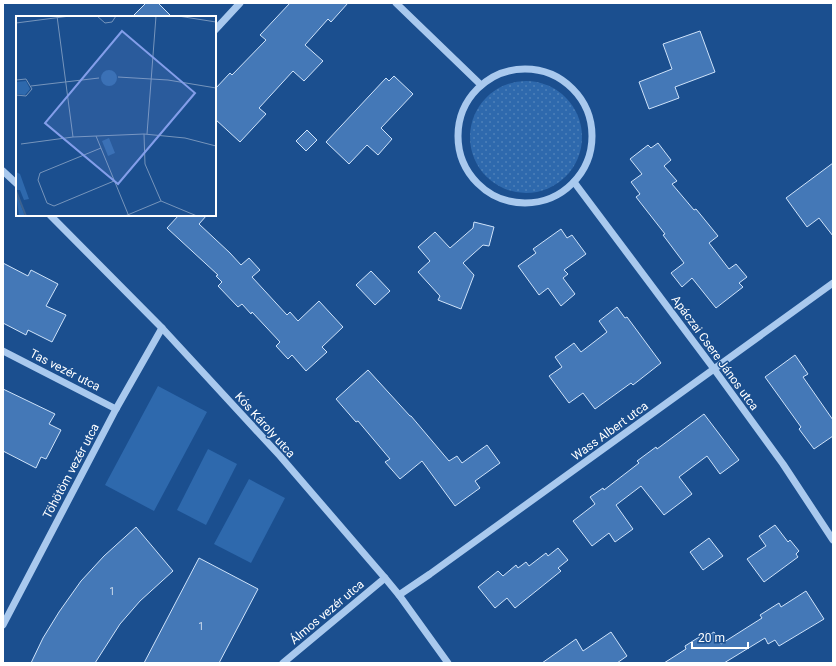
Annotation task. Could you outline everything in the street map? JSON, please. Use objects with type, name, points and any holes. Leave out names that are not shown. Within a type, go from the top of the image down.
[{"type":"street","points":[[216,29],[240,3]]},
{"type":"street","points":[[396,3],[481,85]]},
{"type":"street","points":[[529,68],[554,74],[574,90],[588,111],[593,136],[589,161],[578,179],[574,182],[570,187],[557,196],[537,203],[515,203],[501,199],[494,196],[476,183],[464,165],[458,144],[459,122],[467,101],[481,85],[503,72],[529,68]]},
{"type":"street","points":[[3,171],[16,183]]},
{"type":"street","name":"Apáczai Csere János utca","points":[[574,182],[783,464],[833,540]]},
{"type":"street","name":"Kós Károly utca","points":[[51,216],[162,328],[280,456],[399,595],[448,663]]},
{"type":"street","name":"Wass Albert utca","points":[[399,595],[833,283]]},
{"type":"street","name":"Töhötöm vezér utca","points":[[3,625],[116,409],[162,328]]},
{"type":"street","name":"Tas vezér utca","points":[[3,350],[116,409]]},
{"type":"street","name":"Álmos vezér utca","points":[[283,663],[385,578]]},
{"type":"shaded area","points":[[526,81],[547,85],[566,97],[578,116],[582,137],[578,158],[566,177],[547,189],[526,193],[505,189],[486,177],[474,158],[470,137],[474,116],[486,97],[505,85]]},
{"type":"shaded area","points":[[158,386],[207,412],[154,511],[105,485]]},
{"type":"shaded area","points":[[208,449],[237,464],[206,525],[177,510]]},
{"type":"shaded area","points":[[249,479],[285,498],[251,563],[214,544]]},
{"type":"building","points":[[146,3],[158,3],[171,16],[133,16]]},
{"type":"building","points":[[290,3],[348,3],[331,22],[328,19],[305,45],[323,61],[304,81],[293,71],[259,108],[266,114],[240,142],[216,120],[216,88],[230,73],[232,75],[266,40],[260,35]]},
{"type":"building","points":[[700,31],[715,72],[675,87],[679,98],[649,109],[639,82],[672,69],[663,44]]},
{"type":"building","points":[[394,76],[413,94],[381,128],[392,139],[378,155],[367,145],[349,164],[326,142],[386,78],[389,81]]},
{"type":"building","points":[[307,130],[317,140],[306,151],[296,141]]},
{"type":"building","points":[[658,143],[671,160],[664,166],[677,181],[672,184],[694,210],[696,209],[718,236],[709,243],[729,269],[736,264],[747,277],[739,283],[743,287],[716,308],[692,278],[682,287],[671,273],[684,263],[663,235],[665,234],[636,197],[640,194],[631,182],[642,174],[630,159],[648,145],[651,148]]},
{"type":"building","points":[[833,163],[833,236],[819,218],[807,227],[786,198]]},
{"type":"building","points":[[178,216],[206,216],[199,224],[241,265],[249,258],[260,270],[252,277],[287,315],[290,312],[298,321],[319,301],[343,327],[322,347],[327,352],[306,371],[292,355],[288,359],[276,346],[280,342],[252,312],[251,314],[242,304],[238,307],[218,286],[222,282],[216,276],[218,275],[167,228]]},
{"type":"building","points":[[474,222],[494,227],[489,246],[483,245],[463,263],[474,275],[461,309],[438,300],[440,296],[418,272],[430,261],[418,247],[435,232],[450,248],[473,228]]},
{"type":"building","points":[[561,229],[567,238],[572,235],[586,254],[564,270],[568,274],[563,278],[575,294],[561,306],[548,288],[539,295],[518,266],[536,253],[533,249]]},
{"type":"building","points":[[3,263],[28,276],[31,270],[58,284],[46,306],[66,315],[52,342],[28,330],[26,335],[3,323]]},
{"type":"building","points":[[371,271],[390,291],[375,305],[356,285]]},
{"type":"building","points":[[617,307],[625,318],[627,317],[661,363],[633,385],[631,383],[595,409],[583,393],[569,403],[549,376],[562,367],[555,357],[574,343],[581,352],[607,332],[599,321]]},
{"type":"building","points":[[795,355],[808,374],[803,377],[833,420],[833,436],[814,449],[799,429],[801,427],[765,377]]},
{"type":"building","points":[[368,370],[411,416],[449,461],[457,456],[462,463],[487,445],[500,463],[475,481],[480,488],[455,506],[422,461],[400,479],[385,462],[390,459],[358,421],[356,422],[336,399]]},
{"type":"building","points":[[3,389],[55,414],[49,424],[61,430],[46,459],[41,457],[36,468],[3,451]]},
{"type":"building","points":[[704,414],[739,460],[720,474],[707,456],[679,477],[692,494],[664,515],[641,486],[616,505],[633,529],[615,542],[609,533],[592,546],[573,521],[595,504],[590,497],[603,488],[604,490],[639,463],[637,461],[656,447],[657,449]]},
{"type":"building","points":[[775,525],[788,542],[790,540],[799,551],[796,554],[798,557],[764,582],[747,559],[766,546],[759,536]]},
{"type":"building","points":[[136,527],[173,571],[140,601],[120,624],[95,663],[31,663],[43,638],[81,581],[104,556]]},
{"type":"building","points":[[709,538],[723,556],[703,570],[690,552]]},
{"type":"building","points":[[558,548],[568,560],[558,568],[561,571],[515,608],[507,598],[495,608],[478,587],[498,571],[503,576],[516,565],[518,568],[526,562],[529,566],[546,553],[548,556]]},
{"type":"building","points":[[199,558],[258,589],[219,663],[144,663]]},
{"type":"building","points":[[806,591],[824,619],[779,646],[775,640],[768,644],[765,638],[724,663],[664,663],[686,649],[685,646],[707,632],[709,635],[714,632],[721,644],[762,618],[760,615],[779,603],[781,607]]},
{"type":"building","points":[[611,632],[627,656],[617,663],[542,663],[576,639],[583,651]]}]
